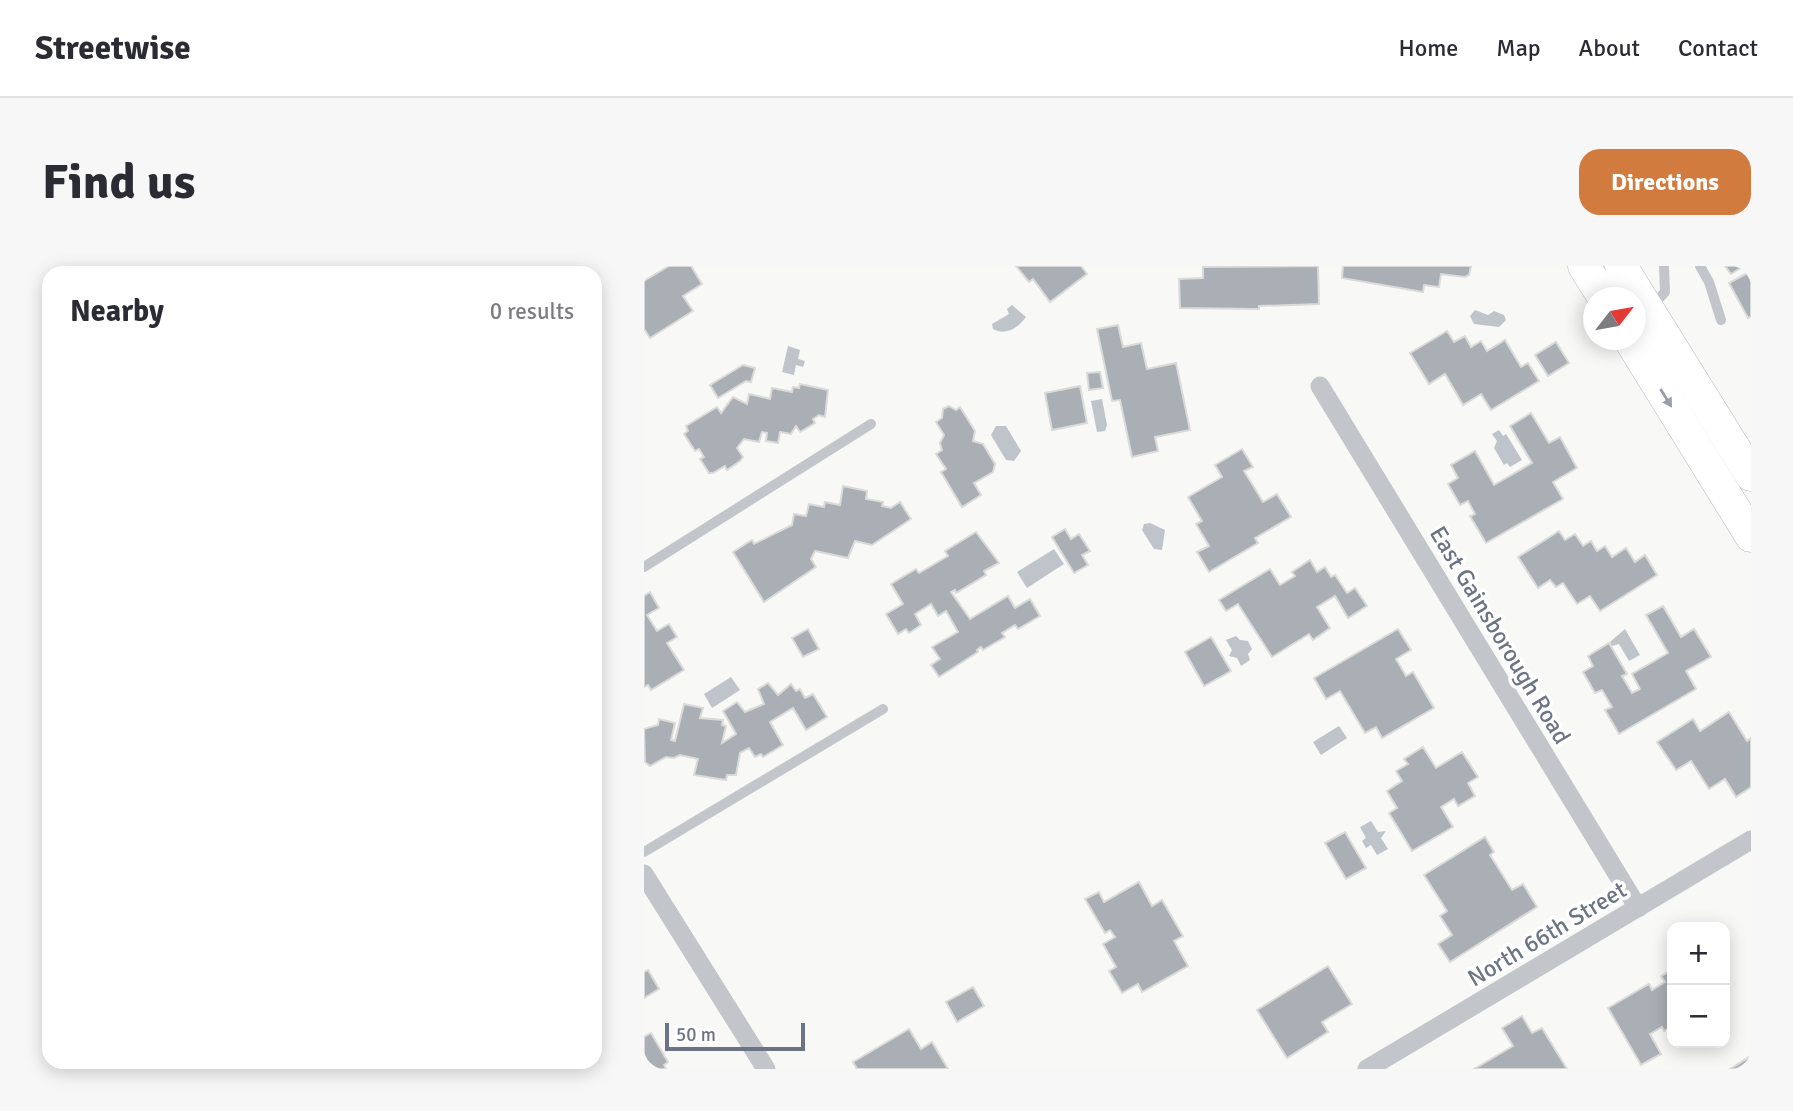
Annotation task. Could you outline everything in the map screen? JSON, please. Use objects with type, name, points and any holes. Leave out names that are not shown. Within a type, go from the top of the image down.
[{"type":"main road","points":[[1584,266],[1613,283],[1648,310],[1751,475]]},
{"type":"main road","points":[[1636,350],[1751,536]]},
{"type":"street","name":"East Gainsborough Road","points":[[1320,386],[1638,908]]},
{"type":"street","name":"North 66th Street","points":[[1367,1069],[1751,840]]},
{"type":"street","points":[[644,874],[766,1069]]},
{"type":"lane","points":[[1648,310],[1665,292],[1664,266]]},
{"type":"lane","points":[[1700,266],[1709,282],[1721,320]]},
{"type":"lane","points":[[644,567],[871,424]]},
{"type":"lane","points":[[644,852],[883,709]]},
{"type":"shaded area","points":[[1012,305],[1026,317],[1011,330],[1003,332],[993,329],[992,324],[1009,314],[1007,309]]},
{"type":"shaded area","points":[[1475,310],[1488,315],[1494,311],[1504,315],[1506,320],[1499,327],[1474,324],[1470,316]]},
{"type":"shaded area","points":[[788,346],[800,350],[798,359],[805,361],[803,367],[796,365],[794,375],[782,372]]},
{"type":"shaded area","points":[[1102,399],[1107,425],[1105,431],[1097,432],[1091,401]]},
{"type":"shaded area","points":[[996,426],[1006,426],[1021,451],[1014,461],[1006,460],[991,435]]},
{"type":"shaded area","points":[[1499,430],[1503,436],[1506,434],[1522,460],[1510,467],[1507,463],[1504,465],[1494,448],[1497,441],[1492,434]]},
{"type":"shaded area","points":[[1150,523],[1165,530],[1162,550],[1154,549],[1142,530],[1144,524]]},
{"type":"shaded area","points":[[1054,549],[1064,564],[1027,588],[1017,572]]},
{"type":"shaded area","points":[[1625,629],[1640,655],[1629,661],[1619,644],[1612,646],[1610,642]]},
{"type":"shaded area","points":[[1236,636],[1240,640],[1248,641],[1252,649],[1248,654],[1250,660],[1241,666],[1237,658],[1229,656],[1232,650],[1226,640]]},
{"type":"shaded area","points":[[731,677],[740,690],[712,708],[704,694]]},
{"type":"shaded area","points":[[1339,726],[1347,738],[1321,755],[1313,742]]},
{"type":"shaded area","points":[[1371,821],[1378,832],[1386,831],[1381,838],[1388,849],[1377,855],[1371,845],[1366,848],[1362,841],[1366,838],[1360,827]]},
{"type":"building","points":[[669,266],[691,266],[702,284],[683,296],[693,311],[650,338],[644,329],[644,281]]},
{"type":"building","points":[[1016,266],[1081,266],[1087,274],[1050,302],[1033,279],[1029,282]]},
{"type":"building","points":[[1318,266],[1319,304],[1259,306],[1259,309],[1180,308],[1179,279],[1203,278],[1203,267]]},
{"type":"building","points":[[1343,266],[1471,266],[1469,275],[1465,277],[1441,274],[1439,287],[1424,285],[1423,292],[1342,278]]},
{"type":"building","points":[[1725,266],[1744,266],[1731,274]]},
{"type":"building","points":[[1751,271],[1751,316],[1748,318],[1729,283]]},
{"type":"building","points":[[1118,325],[1123,347],[1141,343],[1147,369],[1176,363],[1190,430],[1155,437],[1158,451],[1132,457],[1120,400],[1112,401],[1097,329]]},
{"type":"building","points":[[1447,331],[1454,342],[1465,336],[1471,347],[1481,341],[1487,351],[1505,340],[1521,367],[1528,363],[1539,381],[1491,410],[1481,394],[1463,405],[1445,374],[1429,384],[1410,353]]},
{"type":"building","points":[[1556,342],[1569,363],[1548,376],[1535,355]]},
{"type":"building","points":[[743,365],[755,368],[751,382],[746,381],[718,398],[710,385]]},
{"type":"building","points":[[1100,372],[1103,388],[1089,390],[1087,373]]},
{"type":"building","points":[[800,384],[828,390],[825,417],[819,415],[813,419],[815,423],[800,432],[796,426],[791,434],[780,432],[778,443],[766,441],[767,433],[762,432],[759,442],[744,439],[737,448],[743,457],[740,461],[727,470],[725,466],[709,473],[700,459],[704,457],[699,449],[695,451],[684,434],[688,431],[686,426],[717,407],[721,413],[733,397],[747,404],[749,394],[770,399],[772,388],[792,392],[793,387],[799,388]]},
{"type":"building","points":[[1080,386],[1087,423],[1052,430],[1045,393]]},
{"type":"building","points":[[949,406],[956,410],[960,407],[975,431],[973,441],[983,444],[995,464],[993,472],[974,483],[981,495],[962,507],[941,472],[946,469],[936,454],[942,450],[940,443],[944,435],[936,422],[942,418],[943,409]]},
{"type":"building","points":[[1531,413],[1549,443],[1560,437],[1577,468],[1553,482],[1563,499],[1486,543],[1470,516],[1475,514],[1468,501],[1460,505],[1448,484],[1458,478],[1451,465],[1475,451],[1494,485],[1532,463],[1510,426]]},
{"type":"building","points":[[1242,449],[1253,467],[1244,471],[1263,502],[1277,494],[1291,517],[1255,538],[1258,543],[1209,572],[1197,552],[1209,546],[1196,524],[1202,521],[1188,497],[1222,477],[1215,465]]},
{"type":"building","points":[[843,486],[867,491],[866,499],[883,502],[882,506],[891,508],[900,502],[911,519],[872,545],[855,541],[848,558],[815,551],[811,559],[816,567],[764,602],[733,552],[752,540],[754,544],[792,525],[794,514],[806,516],[809,504],[824,507],[825,502],[840,505]]},
{"type":"building","points":[[1065,529],[1071,539],[1079,534],[1090,551],[1082,555],[1088,565],[1074,573],[1052,537]]},
{"type":"building","points":[[1559,531],[1565,540],[1575,534],[1583,546],[1591,541],[1597,551],[1605,546],[1612,557],[1626,548],[1635,562],[1645,555],[1657,575],[1600,611],[1590,596],[1577,604],[1563,583],[1556,587],[1550,580],[1538,588],[1518,557]]},
{"type":"building","points":[[976,532],[999,563],[984,571],[986,575],[956,593],[955,590],[951,592],[970,619],[1008,596],[1015,608],[1030,599],[1040,616],[1018,629],[1015,625],[1002,633],[1005,637],[983,650],[981,647],[978,652],[939,677],[931,665],[940,659],[932,647],[958,632],[946,611],[938,616],[931,604],[915,614],[921,625],[909,633],[906,629],[898,634],[886,614],[903,604],[891,584],[916,569],[919,573],[948,556],[945,551]]},
{"type":"building","points":[[1310,560],[1317,572],[1325,567],[1331,577],[1335,575],[1347,593],[1355,588],[1367,606],[1348,618],[1335,596],[1317,607],[1330,628],[1313,640],[1309,634],[1272,657],[1238,604],[1226,611],[1219,600],[1270,569],[1280,585],[1295,576],[1292,572]]},
{"type":"building","points":[[650,592],[659,608],[647,615],[657,631],[669,624],[677,637],[667,643],[684,670],[651,690],[648,685],[644,687],[644,596]]},
{"type":"building","points":[[1663,606],[1681,637],[1694,629],[1711,657],[1686,671],[1696,689],[1619,734],[1605,710],[1612,707],[1602,690],[1595,693],[1583,672],[1593,666],[1588,656],[1609,643],[1627,674],[1622,676],[1632,693],[1640,689],[1632,674],[1668,653],[1646,615]]},
{"type":"building","points":[[808,629],[819,649],[803,657],[792,638]]},
{"type":"building","points":[[1398,629],[1411,650],[1396,659],[1406,676],[1413,672],[1434,708],[1382,738],[1376,727],[1365,733],[1340,691],[1326,699],[1314,678]]},
{"type":"building","points":[[1211,637],[1231,671],[1204,686],[1185,652]]},
{"type":"building","points":[[768,683],[778,695],[791,684],[796,691],[800,689],[805,698],[813,694],[827,717],[806,730],[793,708],[770,722],[783,745],[763,757],[761,754],[755,757],[749,748],[740,753],[736,775],[727,775],[726,780],[694,775],[698,759],[680,755],[674,758],[666,757],[650,766],[645,762],[644,729],[658,725],[659,719],[675,723],[671,740],[675,741],[684,704],[703,708],[700,718],[723,720],[722,725],[726,726],[722,743],[736,734],[723,711],[737,702],[745,712],[764,704],[758,689]]},
{"type":"building","points":[[1729,712],[1747,741],[1751,738],[1751,787],[1736,797],[1725,779],[1709,789],[1691,761],[1676,770],[1657,742],[1693,719],[1700,731]]},
{"type":"building","points":[[1423,747],[1436,768],[1462,752],[1478,777],[1468,783],[1475,796],[1458,806],[1454,799],[1441,807],[1453,827],[1412,851],[1389,813],[1397,808],[1387,791],[1402,781],[1396,771],[1408,764],[1404,759]]},
{"type":"building","points":[[1345,832],[1366,868],[1346,879],[1325,843]]},
{"type":"building","points":[[1485,837],[1494,852],[1490,855],[1512,890],[1523,884],[1537,907],[1450,962],[1438,944],[1452,935],[1440,916],[1447,911],[1424,875]]},
{"type":"building","points":[[1139,882],[1152,906],[1162,900],[1183,936],[1174,941],[1188,966],[1142,992],[1138,984],[1122,993],[1109,971],[1116,967],[1103,944],[1115,937],[1110,930],[1105,933],[1085,899],[1099,892],[1104,902]]},
{"type":"building","points":[[1328,966],[1352,1004],[1322,1022],[1328,1032],[1287,1058],[1257,1010]]},
{"type":"building","points":[[648,970],[659,989],[644,998],[644,972]]},
{"type":"building","points":[[1667,973],[1667,1030],[1664,1031],[1662,1027],[1650,1034],[1661,1054],[1641,1065],[1608,1008],[1649,984],[1652,990],[1665,982],[1661,976]]},
{"type":"building","points":[[973,987],[984,1006],[957,1022],[946,1002]]},
{"type":"building","points":[[1522,1016],[1532,1033],[1542,1028],[1567,1069],[1474,1069],[1513,1046],[1502,1028]]},
{"type":"building","points":[[909,1029],[921,1049],[932,1042],[948,1069],[857,1069],[853,1062]]},
{"type":"building","points":[[651,1033],[668,1062],[664,1065],[666,1069],[644,1069],[644,1037]]},
{"type":"building","points":[[1751,1056],[1751,1069],[1730,1069]]}]
